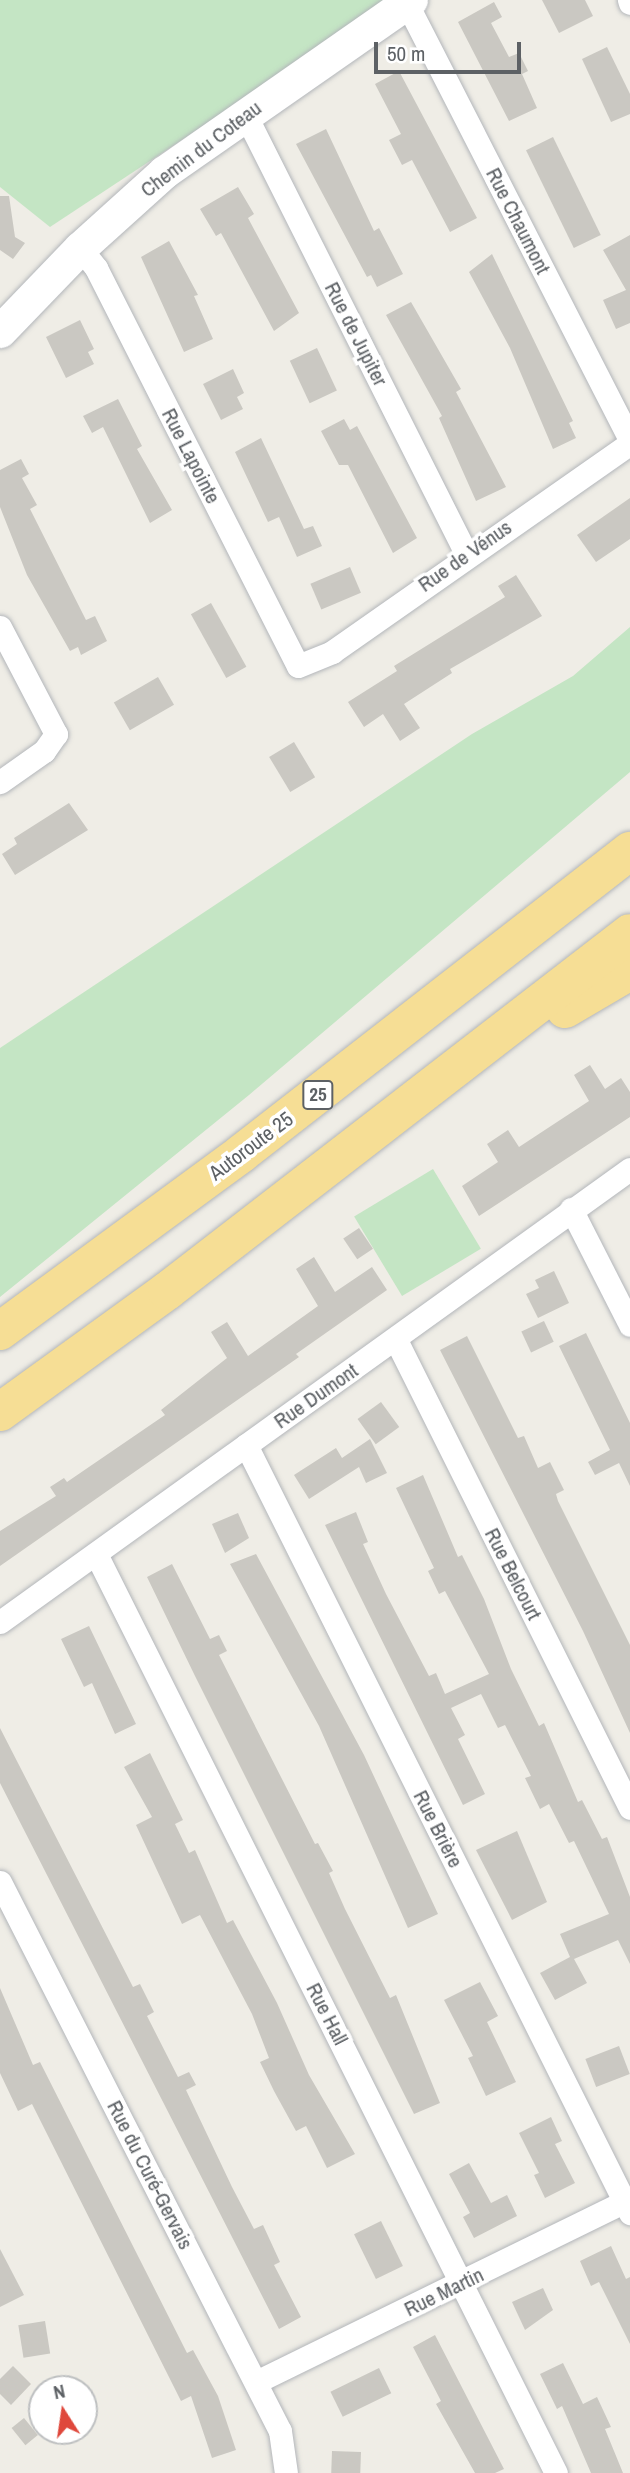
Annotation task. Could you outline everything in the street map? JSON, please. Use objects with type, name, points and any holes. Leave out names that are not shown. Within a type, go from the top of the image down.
[{"type":"highway","name":"Autoroute 25","points":[[0,1331],[233,1160],[630,851]]},
{"type":"highway","points":[[0,1412],[167,1291],[630,933]]},
{"type":"highway","points":[[425,1092],[630,971]]},
{"type":"street","name":"Chemin du Coteau","points":[[3,322],[164,172],[408,1]]},
{"type":"street","name":"Rue Chaumont","points":[[408,1],[630,441]]},
{"type":"street","name":"Rue de Jupiter","points":[[245,114],[466,554]]},
{"type":"street","name":"Rue Lapointe","points":[[80,248],[96,268],[298,666]]},
{"type":"street","name":"Rue de Vénus","points":[[298,666],[332,652],[466,554],[630,441]]},
{"type":"street","points":[[0,627],[56,734],[44,751],[0,782]]},
{"type":"street","name":"Rue Dumont","points":[[0,1622],[97,1556],[630,1168]]},
{"type":"street","points":[[571,1209],[630,1325]]},
{"type":"street","name":"Rue Belcourt","points":[[396,1340],[630,1808]]},
{"type":"street","name":"Rue Brière","points":[[246,1445],[628,2205]]},
{"type":"street","name":"Rue Hall","points":[[97,1556],[556,2473]]},
{"type":"street","name":"Rue du Curé-Gervais","points":[[0,1882],[280,2431],[286,2473]]},
{"type":"street","name":"Rue Martin","points":[[256,2382],[628,2205]]},
{"type":"green space","points":[[0,0],[394,0],[50,227],[0,187]]},
{"type":"green space","points":[[630,627],[630,772],[249,1095],[0,1297],[0,1048],[472,734],[573,676]]},
{"type":"green space","points":[[433,1169],[481,1249],[402,1296],[354,1216]]},
{"type":"building","points":[[542,0],[585,0],[593,16],[559,33]]},
{"type":"building","points":[[494,2],[502,17],[491,23],[509,57],[519,53],[528,71],[522,74],[537,108],[509,121],[458,22]]},
{"type":"building","points":[[607,47],[630,94],[630,114],[611,122],[582,59]]},
{"type":"building","points":[[399,71],[477,218],[450,232],[412,160],[402,165],[389,140],[401,134],[375,84]]},
{"type":"building","points":[[326,129],[374,231],[379,228],[403,274],[377,287],[371,275],[367,277],[296,144]]},
{"type":"building","points":[[553,137],[601,235],[574,248],[526,150]]},
{"type":"building","points":[[238,187],[254,214],[248,218],[299,313],[274,331],[221,233],[216,236],[200,209]]},
{"type":"building","points":[[0,196],[9,196],[15,237],[25,243],[13,259],[0,250]]},
{"type":"building","points":[[630,235],[630,323],[616,329],[603,300],[626,290],[603,250]]},
{"type":"building","points":[[169,241],[198,295],[194,296],[213,339],[184,352],[141,257]]},
{"type":"building","points":[[492,254],[573,421],[569,423],[576,438],[553,449],[510,348],[469,272]]},
{"type":"building","points":[[411,302],[461,389],[456,392],[506,487],[476,501],[439,418],[442,416],[386,315]]},
{"type":"building","points":[[80,320],[94,349],[88,352],[94,364],[66,378],[46,337]]},
{"type":"building","points":[[317,348],[337,391],[310,403],[290,361]]},
{"type":"building","points":[[233,369],[244,393],[237,397],[243,409],[221,420],[203,384]]},
{"type":"building","points":[[118,399],[142,446],[137,449],[172,510],[150,523],[103,427],[92,433],[83,416]]},
{"type":"building","points":[[344,419],[350,430],[357,426],[417,538],[393,553],[348,465],[339,465],[321,431]]},
{"type":"building","points":[[261,438],[304,529],[313,526],[322,546],[297,557],[279,517],[268,522],[235,452]]},
{"type":"building","points":[[21,459],[29,474],[22,478],[37,505],[30,509],[86,620],[95,616],[107,641],[81,655],[78,647],[70,651],[27,575],[0,507],[0,470]]},
{"type":"building","points":[[630,498],[630,539],[596,562],[577,535]]},
{"type":"building","points":[[350,567],[361,593],[321,610],[310,584]]},
{"type":"building","points":[[516,575],[542,616],[450,669],[452,673],[404,704],[420,728],[400,741],[383,714],[364,727],[348,702],[397,671],[394,666],[505,597],[498,586]]},
{"type":"building","points":[[211,603],[246,667],[226,678],[191,614]]},
{"type":"building","points":[[158,677],[174,705],[130,730],[114,702]]},
{"type":"building","points":[[294,742],[315,777],[290,792],[269,757]]},
{"type":"building","points":[[69,803],[88,830],[15,875],[2,854],[17,844],[14,838]]},
{"type":"building","points":[[590,1065],[605,1089],[621,1078],[630,1092],[630,1117],[479,1216],[462,1186],[498,1162],[487,1144],[508,1130],[519,1147],[589,1101],[574,1075]]},
{"type":"building","points":[[359,1228],[373,1249],[357,1259],[343,1239]]},
{"type":"building","points":[[314,1257],[335,1292],[372,1267],[387,1290],[296,1354],[299,1357],[0,1566],[0,1531],[56,1496],[50,1487],[64,1478],[67,1482],[165,1415],[161,1410],[227,1358],[211,1332],[227,1322],[248,1356],[318,1306],[296,1269]]},
{"type":"building","points":[[554,1271],[569,1303],[538,1318],[526,1294],[539,1288],[535,1280]]},
{"type":"building","points":[[544,1321],[554,1342],[531,1352],[521,1332]]},
{"type":"building","points":[[586,1333],[630,1423],[630,1486],[619,1463],[595,1475],[588,1462],[610,1450],[559,1346]]},
{"type":"building","points":[[467,1336],[518,1438],[524,1436],[538,1468],[550,1462],[564,1490],[556,1494],[558,1501],[630,1645],[630,1733],[583,1631],[440,1350]]},
{"type":"building","points":[[381,1402],[399,1427],[376,1444],[358,1419]]},
{"type":"building","points":[[370,1439],[387,1473],[366,1483],[359,1467],[309,1499],[294,1475],[336,1448],[342,1458]]},
{"type":"building","points":[[423,1475],[458,1557],[462,1555],[484,1599],[511,1669],[539,1726],[544,1723],[578,1802],[582,1800],[602,1839],[607,1837],[630,1897],[630,1964],[618,1940],[574,1959],[587,1983],[555,2000],[540,1973],[570,1957],[560,1934],[609,1914],[574,1841],[569,1843],[549,1804],[540,1809],[525,1778],[531,1776],[505,1725],[498,1728],[481,1694],[451,1708],[465,1735],[458,1739],[485,1794],[463,1805],[325,1525],[356,1512],[368,1542],[363,1544],[386,1594],[429,1676],[436,1673],[445,1694],[489,1674],[445,1591],[439,1594],[428,1571],[434,1568],[396,1488]]},
{"type":"building","points":[[238,1513],[249,1538],[225,1553],[212,1524]]},
{"type":"building","points":[[256,1554],[364,1755],[438,1914],[408,1928],[319,1726],[230,1564]]},
{"type":"building","points":[[172,1564],[210,1639],[219,1635],[227,1651],[219,1655],[315,1844],[318,1843],[333,1871],[329,1873],[345,1909],[390,1998],[396,1995],[440,2103],[414,2114],[195,1676],[147,1577]]},
{"type":"building","points":[[89,1626],[136,1724],[115,1734],[92,1683],[84,1687],[61,1639]]},
{"type":"building","points":[[0,1728],[133,1987],[140,1984],[154,2012],[147,2016],[178,2077],[189,2072],[196,2085],[186,2090],[254,2229],[263,2225],[280,2262],[274,2265],[301,2317],[279,2329],[0,1783]]},
{"type":"building","points":[[150,1753],[183,1820],[175,1824],[189,1853],[195,1850],[227,1923],[233,1920],[277,2003],[309,2075],[355,2154],[327,2168],[306,2126],[296,2131],[274,2091],[260,2062],[269,2058],[252,2014],[200,1915],[182,1924],[136,1825],[152,1817],[124,1767]]},
{"type":"building","points":[[517,1831],[547,1902],[512,1920],[476,1850]]},
{"type":"building","points":[[480,1982],[498,2016],[487,2022],[516,2082],[486,2096],[468,2058],[473,2056],[444,2000]]},
{"type":"building","points":[[0,1988],[33,2065],[40,2062],[187,2353],[193,2350],[218,2396],[236,2450],[212,2458],[191,2396],[181,2401],[32,2104],[18,2111],[0,2073]]},
{"type":"building","points":[[619,2046],[630,2074],[596,2087],[585,2059]]},
{"type":"building","points":[[551,2117],[562,2141],[555,2144],[575,2183],[545,2198],[534,2175],[539,2173],[519,2133]]},
{"type":"building","points":[[469,2163],[491,2203],[507,2195],[517,2216],[474,2238],[463,2217],[470,2213],[449,2174]]},
{"type":"building","points":[[381,2221],[403,2266],[376,2279],[354,2234]]},
{"type":"building","points":[[611,2246],[626,2279],[630,2277],[630,2344],[599,2282],[591,2286],[580,2261]]},
{"type":"building","points":[[0,2249],[24,2295],[0,2307]]},
{"type":"building","points":[[543,2288],[553,2310],[525,2330],[512,2302]]},
{"type":"building","points":[[45,2321],[50,2354],[23,2358],[18,2325]]},
{"type":"building","points":[[435,2335],[504,2469],[495,2473],[475,2473],[436,2404],[441,2401],[413,2347]]},
{"type":"building","points":[[563,2363],[583,2404],[597,2397],[611,2427],[605,2429],[623,2473],[591,2473],[562,2406],[557,2409],[540,2374]]},
{"type":"building","points":[[13,2366],[28,2381],[28,2387],[11,2405],[0,2394],[0,2379]]},
{"type":"building","points":[[379,2368],[391,2393],[343,2417],[330,2392]]},
{"type":"building","points":[[24,2418],[28,2423],[28,2443],[25,2445],[12,2428]]},
{"type":"building","points":[[332,2451],[361,2452],[360,2473],[331,2473]]}]
